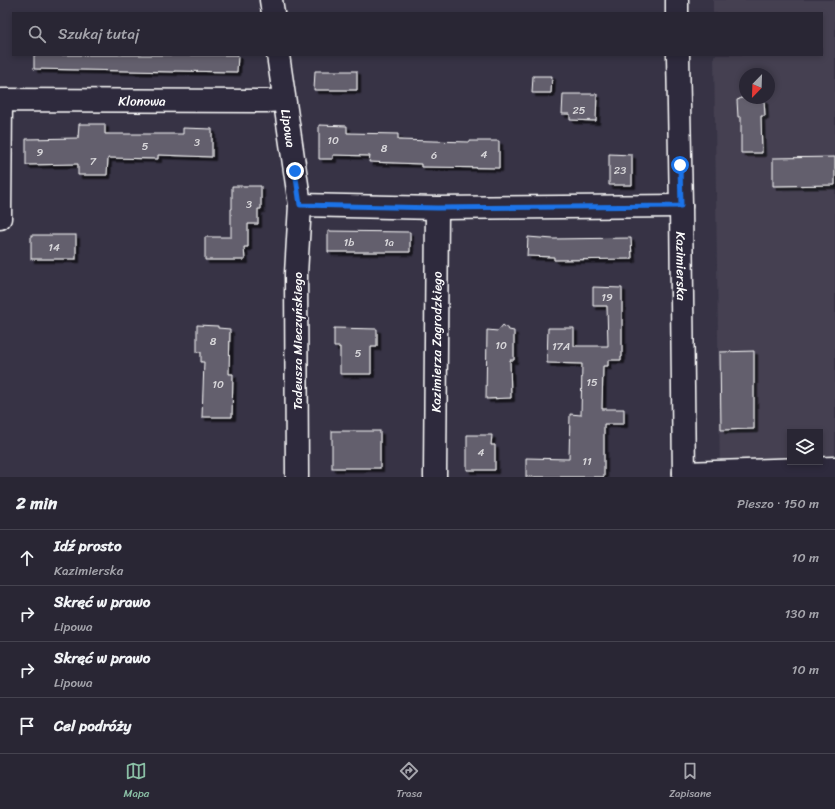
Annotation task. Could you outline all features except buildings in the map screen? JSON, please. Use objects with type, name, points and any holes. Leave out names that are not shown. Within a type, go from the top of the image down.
[{"type":"street","points":[[271,0],[273,12]]},
{"type":"street","points":[[677,0],[677,12]]},
{"type":"street","name":"Lipowa","points":[[278,56],[300,205]]},
{"type":"street","name":"Kazimierska","points":[[678,56],[684,475]]},
{"type":"street","name":"Klonowa","points":[[0,218],[1,100],[284,100]]},
{"type":"street","points":[[300,205],[437,208],[681,206]]},
{"type":"street","name":"Tadeusza Mieczyńskiego","points":[[297,477],[296,274],[300,205]]},
{"type":"street","name":"Kazimierza Zagrodzkiego","points":[[435,477],[437,208]]},
{"type":"street","points":[[684,475],[835,468]]},
{"type":"shaded area","points":[[713,0],[835,0],[835,477],[720,477],[714,56],[823,56],[823,12],[713,12]]},
{"type":"route","points":[[295,171],[300,205],[437,208],[644,205],[681,206],[680,165]]}]
